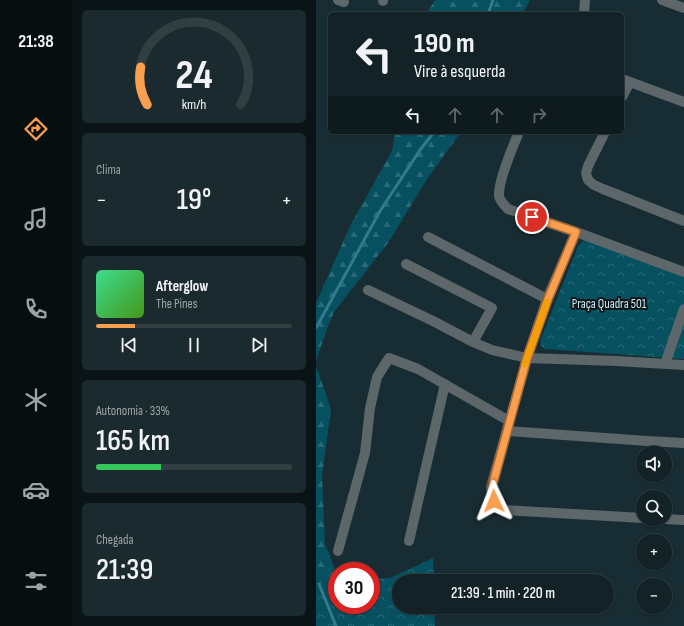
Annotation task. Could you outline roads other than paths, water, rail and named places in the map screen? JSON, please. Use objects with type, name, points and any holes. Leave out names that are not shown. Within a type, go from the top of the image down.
[{"type":"street","points":[[584,12],[585,0]]},
{"type":"street","points":[[662,0],[684,8]]},
{"type":"street","points":[[626,81],[684,102]]},
{"type":"street","points":[[518,134],[501,182],[499,197],[508,209],[576,232],[684,272]]},
{"type":"street","points":[[604,134],[588,166],[586,173],[588,180],[602,189],[684,221]]},
{"type":"street","points":[[576,232],[548,299],[527,358],[492,487],[492,494],[494,501],[504,510],[636,518]]},
{"type":"street","points":[[428,237],[548,299]]},
{"type":"street","points":[[406,264],[492,308],[473,342]]},
{"type":"street","points":[[368,290],[492,350],[527,358],[684,365]]},
{"type":"street","points":[[665,364],[684,309]]},
{"type":"street","points":[[338,552],[365,453],[370,408],[377,378],[389,358],[418,369],[445,384],[508,426],[639,441],[684,443]]},
{"type":"street","points":[[408,541],[445,384]]},
{"type":"street","points":[[672,519],[684,520]]},
{"type":"waterway","points":[[489,12],[493,0]]},
{"type":"waterway","points":[[316,328],[380,211],[420,150],[432,134]]},
{"type":"waterway","points":[[319,584],[336,626]]},
{"type":"park label","name":"Praça Quadra 501","points":[[609,303]]}]
